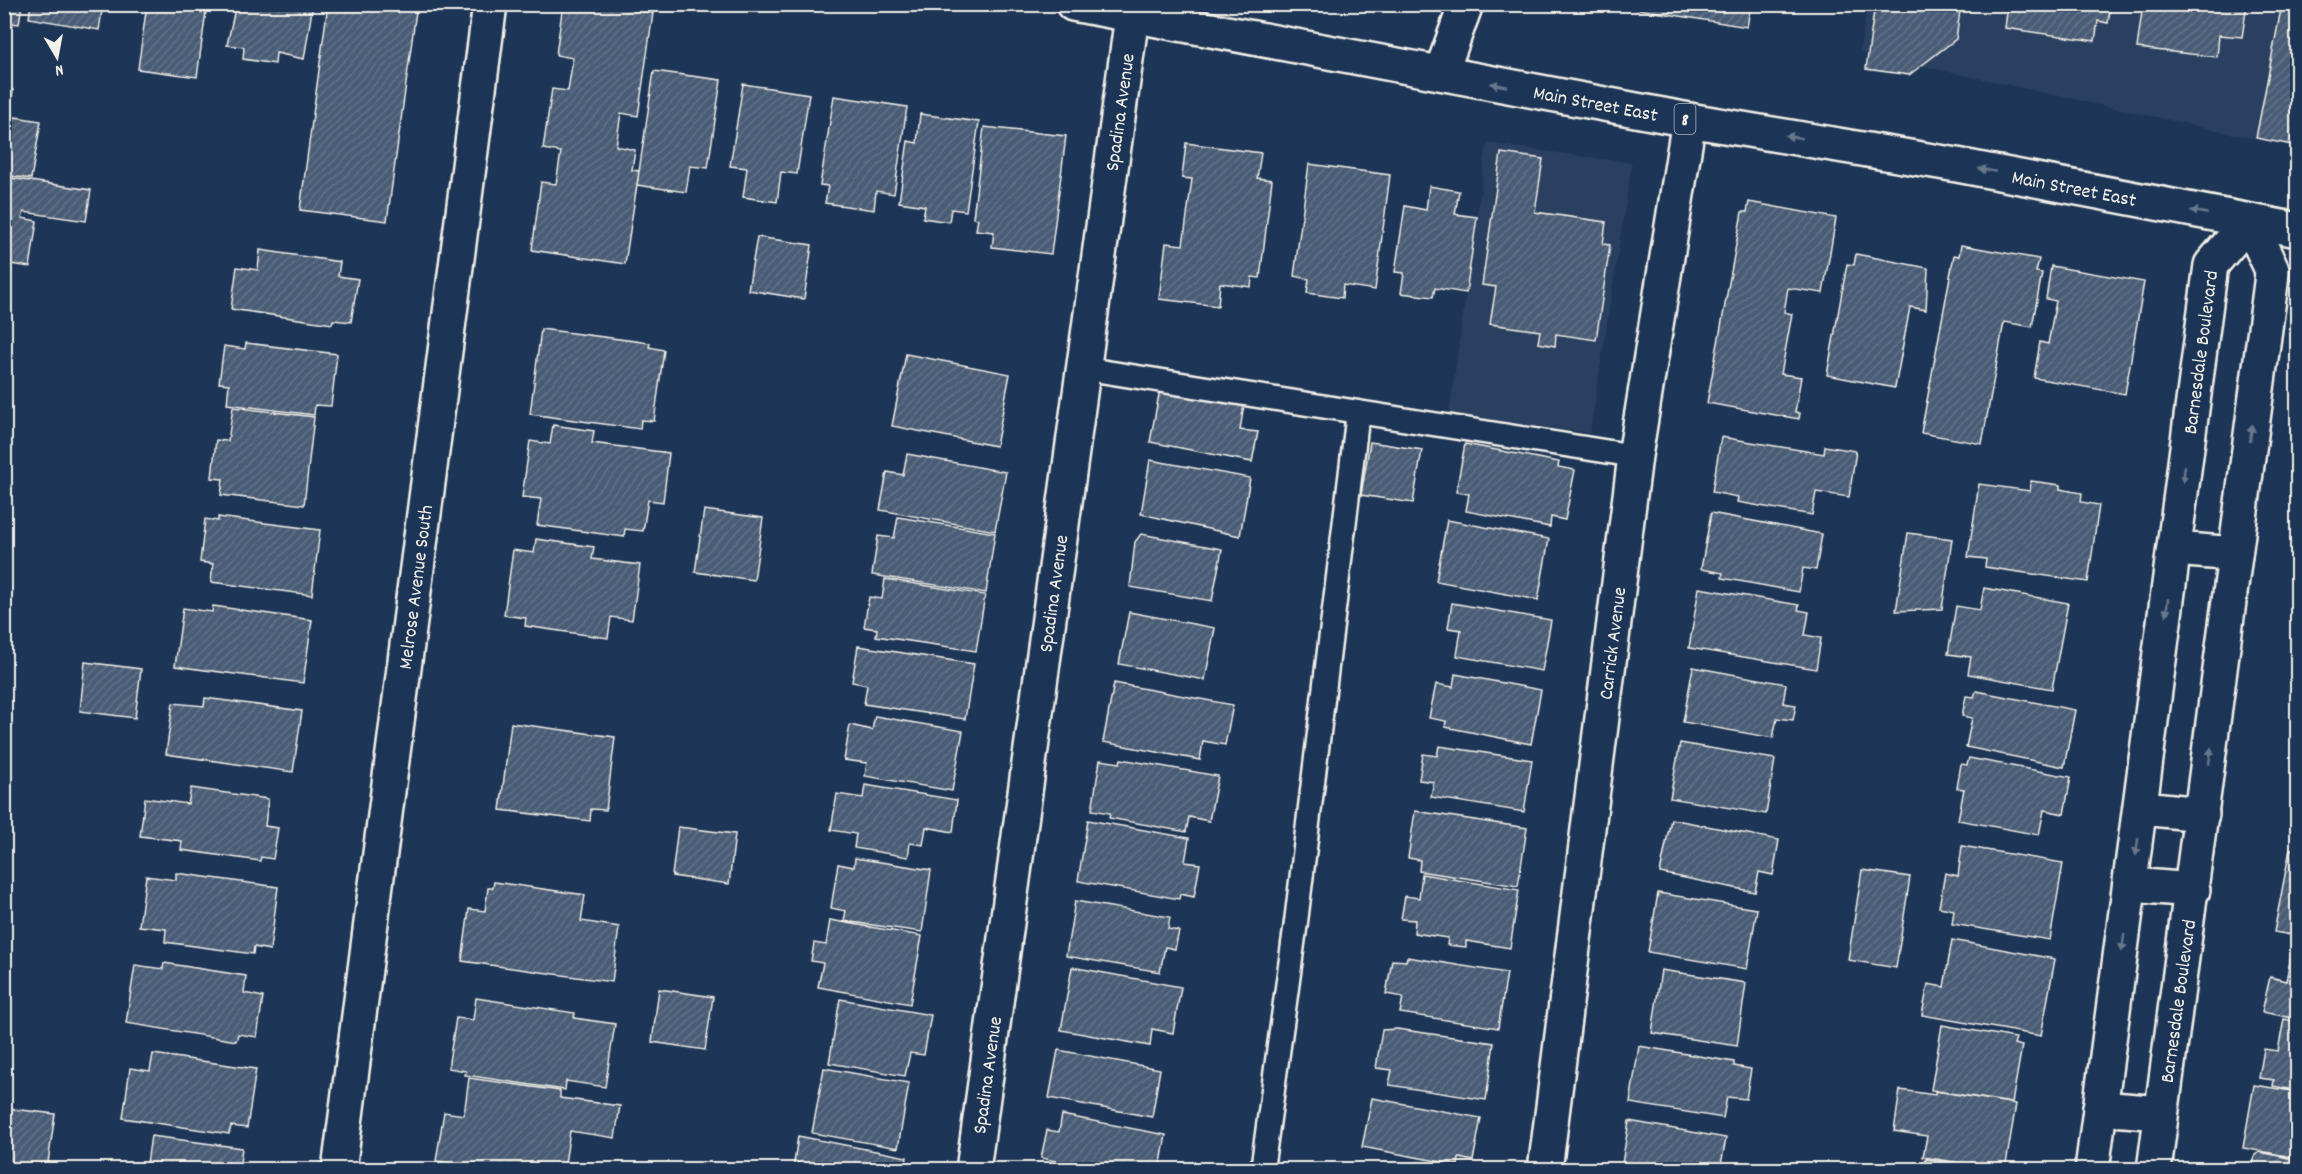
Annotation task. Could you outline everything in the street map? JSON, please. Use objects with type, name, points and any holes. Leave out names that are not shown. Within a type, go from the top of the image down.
[{"type":"street","name":"Melrose Avenue South","points":[[339,1170],[490,4]]},
{"type":"street","name":"Main Street East","points":[[1073,4],[1689,120],[1957,165],[2298,230]]},
{"type":"street","points":[[1441,73],[1466,4]]},
{"type":"street","name":"Spadina Avenue","points":[[973,1170],[1132,16]]},
{"type":"street","name":"Carrick Avenue","points":[[1545,1170],[1635,456],[1689,120]]},
{"type":"street","name":"Barnesdale Boulevard","points":[[2092,1170],[2142,808],[2211,265],[2249,221],[2272,270],[2193,890],[2154,1170]]},
{"type":"street","points":[[2175,549],[2235,554]]},
{"type":"street","points":[[2142,808],[2202,814]]},
{"type":"street","name":"Barnesdale Boulevard","points":[[2131,885],[2193,890]]},
{"type":"street","points":[[2100,1108],[2161,1113]]},
{"type":"lane","points":[[1082,368],[1635,456]]},
{"type":"lane","points":[[1262,1170],[1298,910],[1358,412]]},
{"type":"shaded area","points":[[1868,5],[2297,5],[2297,148],[1859,52]]},
{"type":"shaded area","points":[[1487,143],[1632,163],[1590,433],[1449,414]]},
{"type":"building","points":[[4,4],[22,4],[19,24],[4,22]]},
{"type":"building","points":[[31,4],[103,4],[99,30],[29,18]]},
{"type":"building","points":[[147,4],[207,4],[197,77],[138,69]]},
{"type":"building","points":[[236,4],[313,4],[304,59],[276,53],[275,64],[243,59],[244,47],[227,45]]},
{"type":"building","points":[[328,4],[417,4],[387,221],[300,210]]},
{"type":"building","points":[[563,4],[640,4],[639,11],[653,13],[638,116],[621,113],[616,146],[635,150],[632,170],[639,171],[625,264],[532,250],[541,182],[556,184],[561,152],[543,149],[552,89],[568,91],[573,58],[556,55]]},
{"type":"building","points":[[1606,4],[1751,4],[1747,27]]},
{"type":"building","points":[[1875,4],[1961,4],[1956,39],[1909,75],[1866,69]]},
{"type":"building","points":[[2008,4],[2111,4],[2108,23],[2098,21],[2095,41],[2005,28]]},
{"type":"building","points":[[2143,4],[2247,4],[2242,37],[2219,35],[2217,57],[2137,48]]},
{"type":"building","points":[[2282,4],[2298,4],[2298,146],[2256,138]]},
{"type":"building","points":[[654,71],[721,80],[708,168],[690,166],[686,192],[637,185]]},
{"type":"building","points":[[743,84],[809,94],[797,174],[781,172],[777,202],[743,197],[747,168],[730,166]]},
{"type":"building","points":[[4,88],[13,90],[9,116],[41,121],[31,179],[4,175]]},
{"type":"building","points":[[834,96],[907,107],[894,194],[876,191],[874,210],[825,203],[828,186],[820,185]]},
{"type":"building","points":[[920,114],[979,122],[966,211],[951,209],[949,222],[923,218],[925,206],[899,202],[908,141],[917,143]]},
{"type":"building","points":[[984,127],[1066,136],[1051,254],[992,247],[994,232],[976,230],[978,219],[973,218]]},
{"type":"building","points":[[1186,143],[1261,153],[1257,178],[1272,180],[1260,278],[1252,277],[1251,287],[1220,283],[1218,306],[1159,299],[1166,243],[1183,245],[1192,179],[1182,178]]},
{"type":"building","points":[[1501,153],[1543,159],[1535,212],[1606,222],[1603,244],[1610,245],[1596,340],[1556,334],[1555,346],[1538,343],[1540,331],[1490,324],[1496,287],[1482,285]]},
{"type":"building","points":[[1309,164],[1390,175],[1375,290],[1343,285],[1342,298],[1307,293],[1309,279],[1294,276]]},
{"type":"building","points":[[10,178],[91,190],[86,221],[24,212],[22,218],[37,221],[30,267],[4,263],[4,194],[8,194]]},
{"type":"building","points":[[1429,186],[1459,191],[1455,214],[1477,217],[1466,293],[1435,288],[1433,297],[1401,293],[1404,273],[1395,272],[1405,206],[1426,210]]},
{"type":"building","points":[[1749,202],[1836,218],[1823,293],[1788,288],[1784,312],[1792,314],[1781,374],[1801,377],[1795,412],[1800,413],[1799,419],[1707,403],[1742,212],[1747,212]]},
{"type":"building","points":[[757,237],[812,245],[804,299],[748,290]]},
{"type":"building","points":[[1961,245],[2039,259],[2036,272],[2042,273],[2032,327],[2004,322],[1982,444],[1921,433],[1954,255],[1959,256]]},
{"type":"building","points":[[260,250],[340,262],[338,276],[358,279],[351,322],[333,320],[332,324],[231,309],[237,267],[258,270]]},
{"type":"building","points":[[1856,254],[1928,268],[1926,310],[1910,307],[1895,388],[1827,375],[1847,264],[1854,265]]},
{"type":"building","points":[[2051,266],[2144,282],[2125,394],[2034,378],[2040,342],[2048,344],[2056,301],[2046,299]]},
{"type":"building","points":[[4,309],[11,311],[5,345],[4,345]]},
{"type":"building","points":[[541,329],[650,343],[649,347],[664,350],[654,421],[641,420],[640,429],[530,414]]},
{"type":"building","points":[[246,343],[337,354],[331,406],[315,405],[314,415],[227,404],[229,384],[219,383],[224,346],[245,349]]},
{"type":"building","points":[[906,354],[1010,374],[996,446],[892,426]]},
{"type":"building","points":[[1160,389],[1244,405],[1240,430],[1258,432],[1252,462],[1150,442]]},
{"type":"building","points":[[233,407],[314,417],[304,505],[221,495],[223,479],[212,478],[216,440],[228,441]]},
{"type":"building","points":[[553,425],[594,431],[592,443],[669,453],[663,502],[648,500],[643,531],[625,529],[624,537],[537,525],[541,499],[522,497],[530,441],[550,444]]},
{"type":"building","points":[[1721,437],[1824,454],[1825,446],[1856,451],[1849,497],[1816,492],[1812,515],[1737,502],[1738,497],[1712,492]]},
{"type":"building","points":[[1370,442],[1422,450],[1413,503],[1361,495]]},
{"type":"building","points":[[1465,444],[1559,462],[1558,467],[1575,470],[1565,520],[1551,517],[1550,527],[1466,511],[1469,494],[1456,492]]},
{"type":"building","points":[[907,454],[1006,472],[995,531],[880,510],[887,472],[903,475]]},
{"type":"building","points":[[1150,460],[1250,478],[1240,536],[1141,514]]},
{"type":"building","points":[[2031,481],[2060,485],[2060,489],[2082,493],[2081,502],[2099,505],[2088,582],[1985,567],[1986,559],[1968,557],[1979,484],[2030,491]]},
{"type":"building","points":[[704,510],[763,518],[754,580],[695,572]]},
{"type":"building","points":[[1711,513],[1822,534],[1816,570],[1803,568],[1799,592],[1722,578],[1723,573],[1701,569]]},
{"type":"building","points":[[218,517],[320,530],[312,595],[211,582],[213,564],[200,562],[205,519],[218,521]]},
{"type":"building","points":[[898,517],[995,533],[986,593],[872,575],[878,536],[894,538]]},
{"type":"building","points":[[1447,520],[1549,539],[1538,600],[1436,581]]},
{"type":"building","points":[[1908,533],[1952,539],[1942,609],[1896,611]]},
{"type":"building","points":[[1141,534],[1222,549],[1212,601],[1130,587],[1135,542]]},
{"type":"building","points":[[536,539],[594,547],[592,559],[640,565],[632,620],[611,617],[608,638],[525,626],[526,618],[504,615],[513,550],[534,553]]},
{"type":"building","points":[[885,579],[985,595],[976,651],[876,636],[877,629],[864,627],[869,597],[882,599]]},
{"type":"building","points":[[1699,588],[1799,605],[1798,610],[1809,612],[1805,635],[1821,638],[1816,669],[1689,648]]},
{"type":"building","points":[[1984,588],[2068,603],[2052,689],[1968,674],[1971,657],[1948,654],[1956,606],[1980,610]]},
{"type":"building","points":[[1452,603],[1551,620],[1542,671],[1457,656],[1461,630],[1448,628]]},
{"type":"building","points":[[213,606],[312,620],[303,683],[175,666],[183,608],[212,612]]},
{"type":"building","points":[[1129,612],[1215,628],[1205,680],[1119,664]]},
{"type":"building","points":[[858,646],[974,664],[965,719],[864,704],[867,685],[852,682]]},
{"type":"building","points":[[85,662],[141,669],[135,718],[80,711]]},
{"type":"building","points":[[1693,667],[1786,684],[1783,703],[1796,705],[1793,720],[1777,718],[1773,738],[1683,722]]},
{"type":"building","points":[[1455,674],[1541,690],[1531,744],[1445,727],[1446,721],[1429,718],[1436,684],[1453,687]]},
{"type":"building","points":[[1114,683],[1233,705],[1225,745],[1203,741],[1200,760],[1103,742]]},
{"type":"building","points":[[1976,691],[2075,710],[2064,767],[1966,747],[1972,718],[1962,716],[1966,696],[1974,697]]},
{"type":"building","points":[[205,698],[302,711],[293,772],[166,754],[173,703],[204,706]]},
{"type":"building","points":[[875,716],[963,731],[952,791],[865,776],[867,763],[844,760],[850,725],[872,730]]},
{"type":"building","points":[[511,723],[615,737],[606,810],[591,809],[590,821],[500,810]]},
{"type":"building","points":[[1680,743],[1775,759],[1766,814],[1670,798]]},
{"type":"building","points":[[1439,746],[1532,760],[1524,812],[1431,797],[1434,782],[1419,780],[1423,754],[1437,756]]},
{"type":"building","points":[[1969,758],[2071,777],[2064,814],[2044,810],[2039,835],[1958,820],[1964,789],[1957,788],[1961,764],[1967,765]]},
{"type":"building","points":[[1121,759],[1218,776],[1209,821],[1189,817],[1186,832],[1109,818],[1110,813],[1092,810],[1100,760],[1120,763]]},
{"type":"building","points":[[865,785],[957,800],[953,832],[926,827],[923,845],[910,843],[908,857],[854,848],[856,834],[831,830],[837,794],[863,798]]},
{"type":"building","points":[[191,788],[268,799],[265,826],[278,828],[273,859],[261,857],[260,861],[181,850],[182,841],[140,836],[145,798],[188,804]]},
{"type":"building","points":[[2298,810],[2298,839],[2292,838]]},
{"type":"building","points":[[1415,811],[1527,828],[1518,886],[1419,871],[1420,860],[1408,858]]},
{"type":"building","points":[[1671,819],[1779,840],[1773,875],[1759,872],[1755,892],[1660,873]]},
{"type":"building","points":[[1088,820],[1189,838],[1185,862],[1200,864],[1194,897],[1180,894],[1179,899],[1078,881]]},
{"type":"building","points":[[678,827],[735,834],[729,884],[672,876]]},
{"type":"building","points":[[1962,846],[2063,863],[2050,940],[1952,924],[1954,910],[1939,907],[1945,873],[1958,876]]},
{"type":"building","points":[[2290,849],[2298,850],[2298,942],[2297,936],[2274,932]]},
{"type":"building","points":[[855,858],[931,870],[922,932],[844,921],[846,911],[831,908],[838,864],[854,867]]},
{"type":"building","points":[[1862,870],[1910,877],[1896,968],[1848,960]]},
{"type":"building","points":[[176,873],[278,887],[270,950],[254,947],[253,954],[165,942],[166,929],[139,926],[146,876],[176,880]]},
{"type":"building","points":[[1422,874],[1519,890],[1510,948],[1466,941],[1466,947],[1447,945],[1448,938],[1414,933],[1415,920],[1401,919],[1405,896],[1419,898]]},
{"type":"building","points":[[494,882],[585,895],[581,921],[619,927],[612,982],[462,961],[469,909],[485,911],[488,888],[493,888]]},
{"type":"building","points":[[1658,893],[1757,909],[1747,969],[1648,952]]},
{"type":"building","points":[[1075,901],[1170,917],[1168,929],[1179,931],[1175,949],[1165,947],[1160,972],[1066,956]]},
{"type":"building","points":[[830,920],[922,936],[910,1004],[818,987],[823,963],[811,961],[814,943],[826,945]]},
{"type":"building","points":[[1952,940],[2055,959],[2041,1036],[1922,1015],[1928,984],[1944,987]]},
{"type":"building","points":[[2292,951],[2298,952],[2298,1019],[2262,1012],[2270,977],[2286,981]]},
{"type":"building","points":[[1407,957],[1507,973],[1498,1028],[1400,1013],[1403,997],[1386,994],[1392,960],[1406,961]]},
{"type":"building","points":[[164,963],[246,976],[244,993],[263,997],[257,1037],[238,1034],[236,1041],[126,1023],[135,965],[163,969]]},
{"type":"building","points":[[1072,967],[1181,987],[1173,1033],[1152,1029],[1150,1046],[1061,1030]]},
{"type":"building","points":[[1661,970],[1746,983],[1737,1046],[1652,1033]]},
{"type":"building","points":[[659,989],[713,997],[705,1050],[652,1042]]},
{"type":"building","points":[[476,998],[575,1013],[574,1018],[615,1024],[605,1087],[566,1081],[565,1090],[465,1075],[466,1071],[448,1068],[456,1018],[473,1020]]},
{"type":"building","points":[[840,999],[931,1015],[924,1055],[910,1053],[905,1076],[829,1063]]},
{"type":"building","points":[[2284,1019],[2298,1022],[2298,1091],[2273,1086],[2274,1080],[2259,1078],[2264,1049],[2278,1051]]},
{"type":"building","points":[[1942,1025],[2016,1038],[2014,1044],[2022,1046],[2012,1103],[1931,1090]]},
{"type":"building","points":[[1397,1029],[1494,1043],[1486,1100],[1389,1085],[1392,1070],[1376,1068],[1382,1030]]},
{"type":"building","points":[[1639,1046],[1734,1062],[1734,1066],[1751,1069],[1746,1099],[1727,1097],[1723,1118],[1630,1103]]},
{"type":"building","points":[[1058,1050],[1160,1069],[1152,1117],[1049,1098]]},
{"type":"building","points":[[153,1054],[256,1069],[247,1128],[231,1126],[229,1134],[123,1118],[130,1068],[150,1071]]},
{"type":"building","points":[[824,1068],[909,1083],[898,1148],[812,1133]]},
{"type":"building","points":[[469,1078],[560,1091],[560,1098],[620,1106],[615,1138],[570,1131],[564,1170],[496,1170],[436,1161],[444,1112],[464,1115]]},
{"type":"building","points":[[2254,1085],[2298,1092],[2298,1158],[2243,1148]]},
{"type":"building","points":[[1900,1090],[1935,1095],[1935,1091],[2016,1104],[2005,1170],[1923,1157],[1927,1136],[1894,1131]]},
{"type":"building","points":[[1372,1098],[1481,1118],[1473,1161],[1459,1158],[1458,1165],[1362,1147]]},
{"type":"building","points":[[4,1108],[55,1114],[47,1170],[4,1170]]},
{"type":"building","points":[[1062,1115],[1166,1135],[1160,1168],[1144,1165],[1144,1170],[1099,1170],[1041,1158],[1047,1130],[1059,1132]]},
{"type":"building","points":[[1629,1121],[1726,1138],[1720,1170],[1621,1170]]},
{"type":"building","points":[[151,1136],[242,1148],[239,1170],[146,1170]]},
{"type":"building","points":[[798,1136],[907,1157],[905,1170],[793,1170]]},
{"type":"building","points":[[2260,1152],[2298,1160],[2298,1170],[2252,1170],[2255,1155]]},
{"type":"building","points":[[1926,1159],[1995,1170],[1925,1170]]}]
